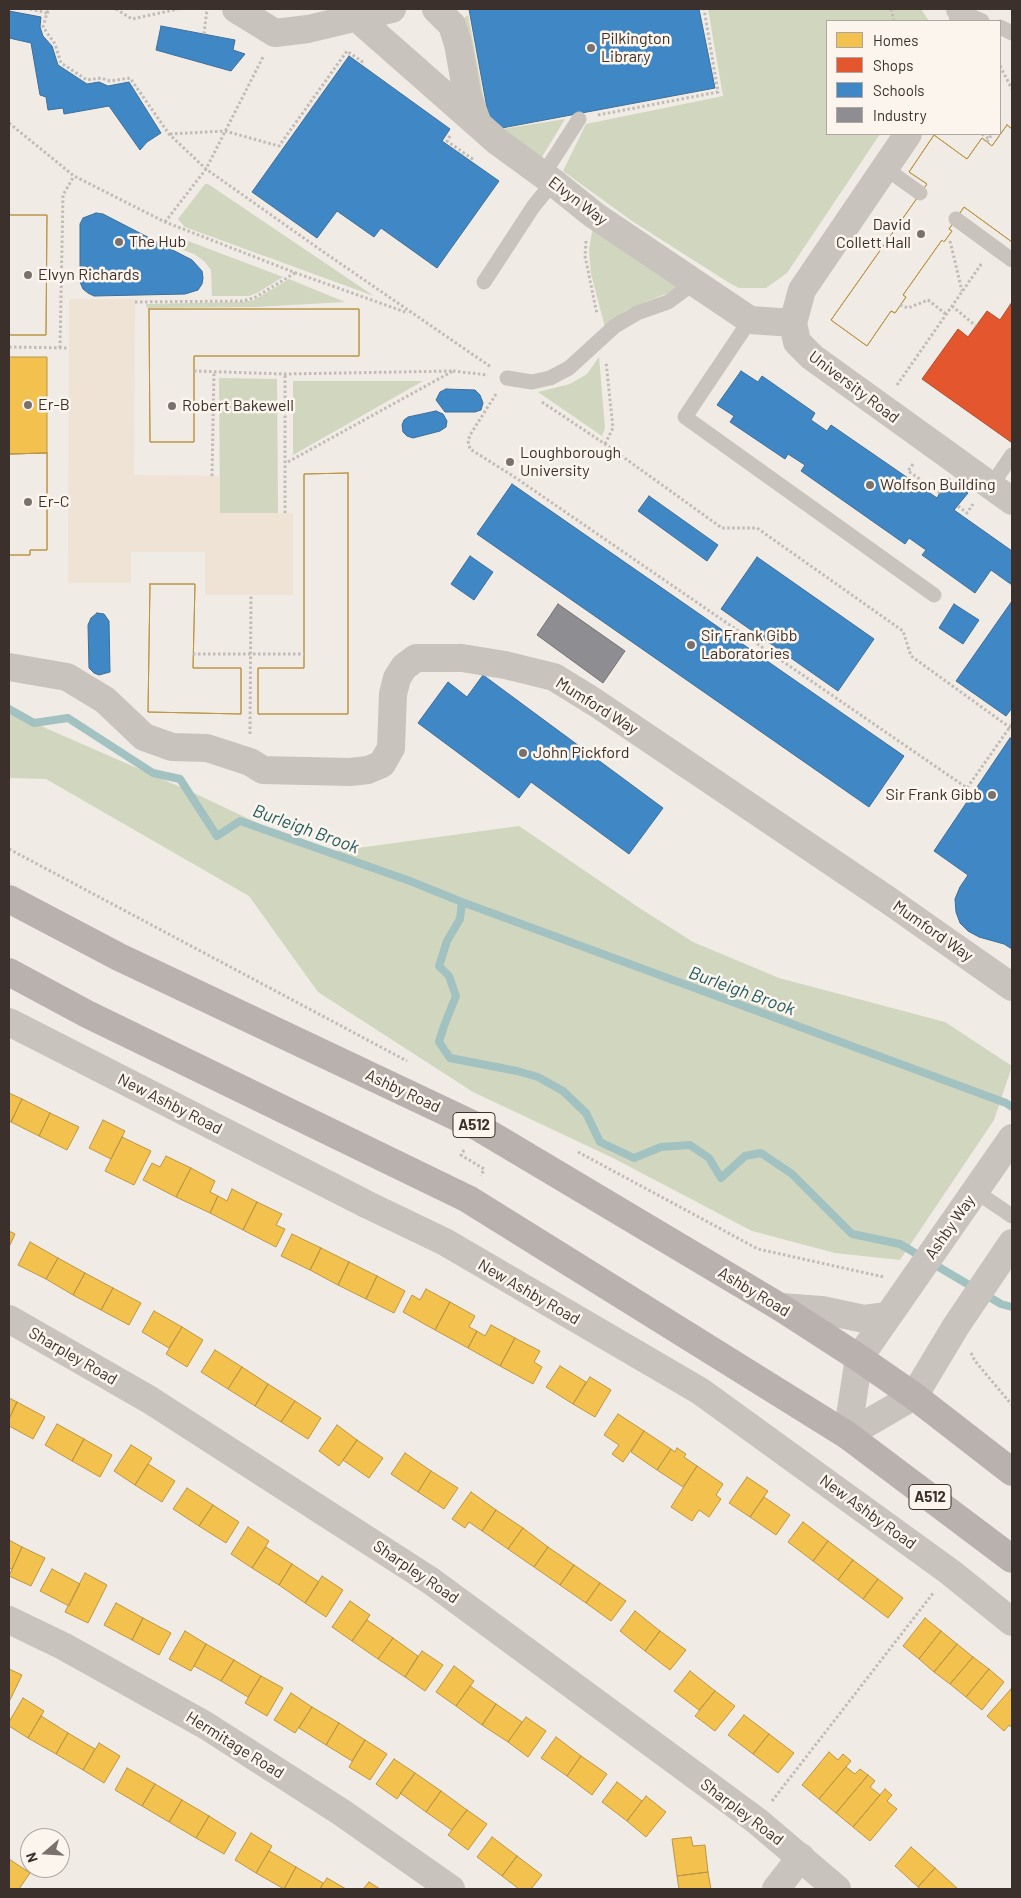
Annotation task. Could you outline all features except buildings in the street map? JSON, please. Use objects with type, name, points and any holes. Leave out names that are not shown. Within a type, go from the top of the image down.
[{"type":"main road","name":"Ashby Road","points":[[9,899],[119,957],[478,1126],[780,1307],[859,1358],[914,1396],[1012,1472]]},
{"type":"main road","name":"A512","points":[[9,972],[96,1018],[468,1199],[847,1435],[1012,1559]]},
{"type":"street","points":[[236,9],[275,33],[308,29],[392,9]]},
{"type":"street","name":"Elvyn Way","points":[[436,9],[452,25],[458,44],[467,94],[479,125],[498,142],[594,215],[750,320],[793,323]]},
{"type":"street","points":[[356,17],[479,125]]},
{"type":"street","points":[[793,323],[802,290],[907,135]]},
{"type":"street","name":"University Road","points":[[793,323],[797,342],[812,358],[1002,493]]},
{"type":"street","name":"Mumford Way","points":[[9,667],[67,677],[105,700],[144,737],[172,747],[207,748],[250,762],[263,770],[350,772],[368,770],[382,764],[391,748],[393,694],[397,678],[404,667],[416,658],[462,658],[505,665],[554,677],[596,703],[882,895],[1012,987]]},
{"type":"street","name":"New Ashby Road","points":[[9,1022],[368,1205],[445,1242],[692,1386],[950,1572],[1012,1622]]},
{"type":"street","name":"Ashby Way","points":[[859,1358],[1012,1138]]},
{"type":"street","points":[[847,1435],[914,1396],[961,1318],[1012,1243]]},
{"type":"street","points":[[780,1307],[822,1310],[864,1319],[887,1316]]},
{"type":"street","name":"Sharpley Road","points":[[9,1319],[150,1400],[431,1581],[757,1821],[838,1889]]},
{"type":"street","points":[[847,1435],[859,1358]]},
{"type":"street","name":"Hermitage Road","points":[[9,1620],[63,1646],[205,1725],[341,1812],[451,1889]]},
{"type":"street","points":[[776,1889],[801,1857]]},
{"type":"lane","points":[[484,282],[533,207],[579,119]]},
{"type":"lane","points":[[885,168],[920,193]]},
{"type":"lane","points":[[956,219],[1012,260]]},
{"type":"lane","points":[[507,378],[532,382],[550,378],[568,368],[615,326],[637,313],[668,302],[694,284]]},
{"type":"lane","points":[[750,320],[685,417],[934,595]]},
{"type":"lane","points":[[1002,493],[1012,455]]},
{"type":"lane","points":[[975,1191],[1012,1216]]},
{"type":"path","points":[[30,9],[47,13]]},
{"type":"path","points":[[50,9],[43,27],[55,44],[61,63],[87,80],[130,78],[169,134],[206,169],[413,314],[605,444],[722,528],[757,528],[903,631],[911,656],[1011,727],[967,788],[522,481],[470,449],[468,441],[470,435],[507,378]]},
{"type":"path","points":[[116,9],[132,20],[178,9]]},
{"type":"path","points":[[204,34],[207,9]]},
{"type":"path","points":[[579,119],[718,92],[704,9]]},
{"type":"path","points":[[165,222],[206,169],[275,33]]},
{"type":"path","points":[[169,134],[225,130],[279,146],[347,51],[371,68]]},
{"type":"path","points":[[1001,68],[1012,89]]},
{"type":"path","points":[[9,123],[74,176],[165,222],[296,273],[413,314]]},
{"type":"path","points":[[447,141],[452,134]]},
{"type":"path","points":[[983,135],[988,140],[991,135]]},
{"type":"path","points":[[60,348],[63,195],[74,176]]},
{"type":"path","points":[[948,236],[953,248],[962,292]]},
{"type":"path","points":[[904,374],[993,246]]},
{"type":"path","points":[[135,302],[243,301],[254,298],[296,273]]},
{"type":"path","points":[[900,305],[908,308],[928,300],[946,314]]},
{"type":"path","points":[[952,306],[976,326]]},
{"type":"path","points":[[9,348],[69,348]]},
{"type":"path","points":[[194,371],[285,374],[453,371],[507,378]]},
{"type":"path","points":[[286,464],[453,371]]},
{"type":"path","points":[[212,476],[214,372]]},
{"type":"path","points":[[285,374],[285,513]]},
{"type":"path","points":[[922,466],[914,461],[908,471],[940,493]]},
{"type":"path","points":[[958,506],[967,513]]},
{"type":"path","points":[[250,595],[250,725]]},
{"type":"path","points":[[193,654],[304,654]]},
{"type":"path","points":[[9,849],[411,1063]]},
{"type":"path","points":[[576,1152],[758,1249],[911,1282]]},
{"type":"path","points":[[961,1318],[975,1361],[1012,1405]]},
{"type":"path","points":[[757,1821],[950,1572]]},
{"type":"green space","points":[[708,9],[921,9],[928,20],[826,20],[826,135],[879,135],[787,273],[766,288],[739,288],[731,284],[632,221],[563,171],[586,124],[723,96]]},
{"type":"green space","points":[[468,15],[490,131],[565,119],[536,167],[499,142],[480,125],[469,94],[461,46],[454,26]]},
{"type":"green space","points":[[205,184],[208,184],[374,296],[185,227],[178,219]]},
{"type":"green space","points":[[596,222],[684,282],[668,293],[626,310],[605,327],[591,274],[589,250]]},
{"type":"green space","points":[[180,238],[283,277],[249,296],[212,296],[211,270],[204,261],[194,254],[175,247]]},
{"type":"green space","points":[[289,279],[345,302],[255,307],[147,308],[146,304],[243,302],[254,300]]},
{"type":"green space","points":[[599,357],[605,428],[602,436],[538,392],[570,384],[587,374]]},
{"type":"green space","points":[[219,378],[277,379],[278,513],[220,513]]},
{"type":"green space","points":[[293,381],[423,381],[293,455]]},
{"type":"green space","points":[[9,712],[194,793],[321,853],[519,826],[693,942],[779,978],[945,1022],[1012,1066],[994,1120],[900,1260],[835,1253],[752,1231],[613,1158],[473,1092],[318,992],[249,896],[46,779],[9,778]]},
{"type":"shaded area","points":[[69,299],[135,299],[134,475],[220,476],[220,513],[293,513],[293,595],[205,595],[205,552],[131,552],[131,583],[68,583]]},
{"type":"waterway","name":"Burleigh Brook","points":[[9,709],[34,723],[68,718],[153,773],[180,779],[217,836],[240,821],[410,881],[462,902],[1006,1103],[1012,1107]]},
{"type":"waterway","name":"Burleigh Brook","points":[[462,902],[460,919],[447,941],[439,966],[449,976],[456,996],[439,1042],[450,1058],[538,1077],[563,1091],[586,1113],[600,1142],[634,1158],[661,1147],[690,1145],[709,1158],[721,1178],[745,1156],[761,1153],[792,1174],[852,1234],[900,1244],[1001,1304],[1012,1307]]},
{"type":"place","name":"Pilkington Library","points":[[591,48]]},
{"type":"place","name":"David Collett Hall","points":[[921,234]]},
{"type":"place","name":"The Hub","points":[[119,242]]},
{"type":"place","name":"Elvyn Richards","points":[[28,275]]},
{"type":"place","name":"Er-B","points":[[28,405]]},
{"type":"place","name":"Robert Bakewell","points":[[172,406]]},
{"type":"place","name":"Loughborough University","points":[[510,462]]},
{"type":"place","name":"Wolfson Building","points":[[870,485]]},
{"type":"place","name":"Er-C","points":[[28,502]]},
{"type":"place","name":"Sir Frank Gibb Laboratories","points":[[691,645]]},
{"type":"place","name":"John Pickford","points":[[523,753]]},
{"type":"place","name":"Sir Frank Gibb","points":[[992,795]]}]
